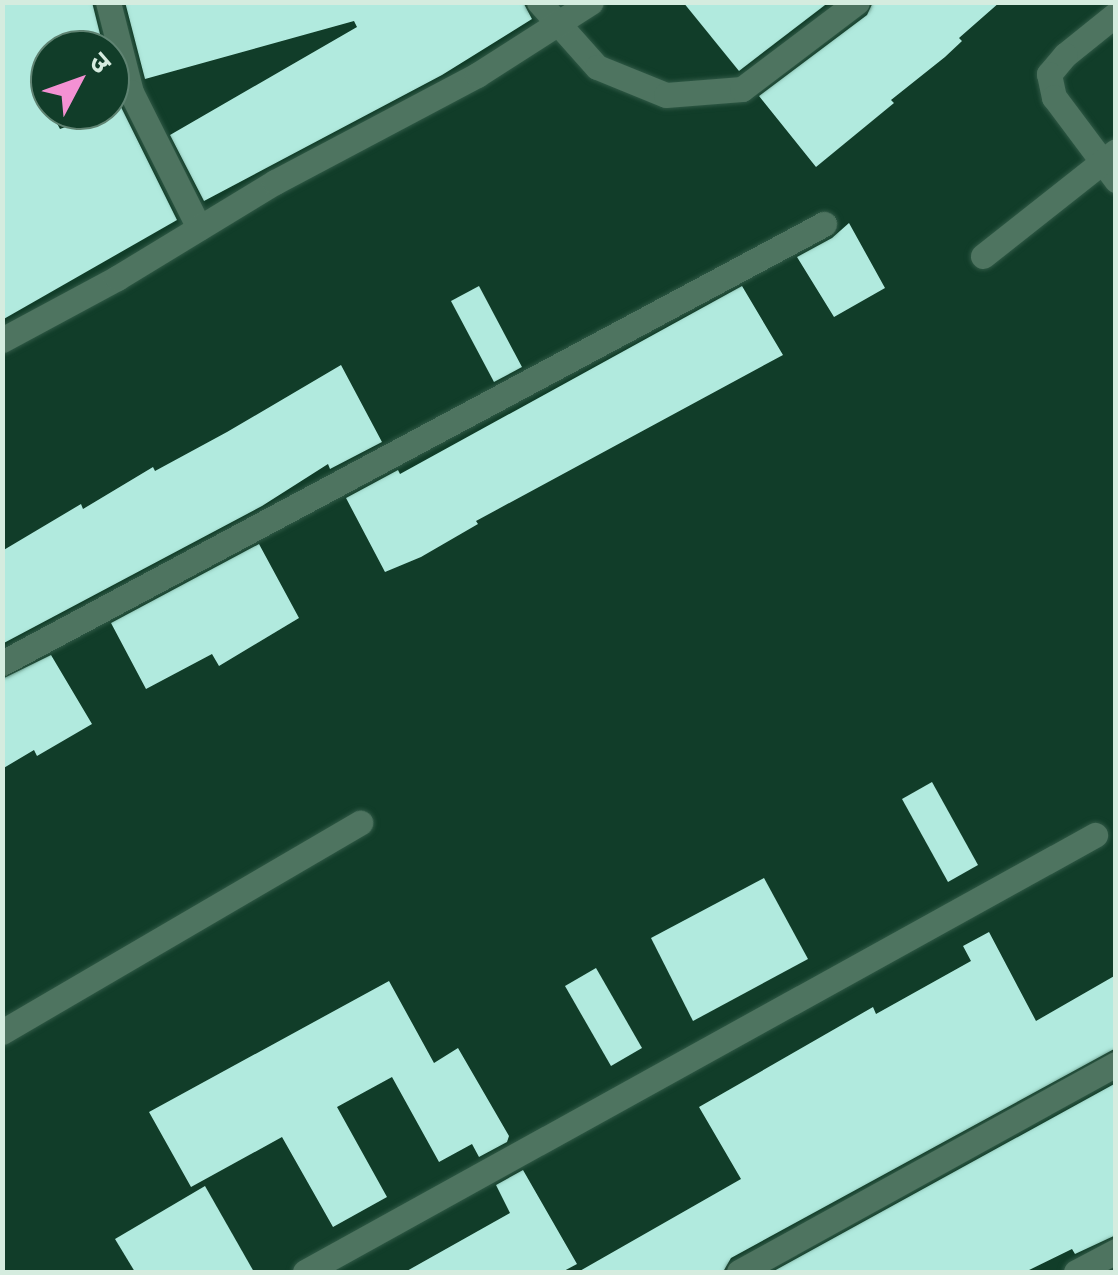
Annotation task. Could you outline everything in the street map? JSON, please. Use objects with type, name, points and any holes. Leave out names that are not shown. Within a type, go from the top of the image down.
[{"type":"street","points":[[108,2],[132,92],[199,228]]},
{"type":"street","points":[[539,2],[597,67],[666,95],[742,89],[857,2]]},
{"type":"street","points":[[2,340],[558,26],[590,2]]},
{"type":"street","points":[[983,256],[1111,165],[1054,97],[1049,74],[1064,55],[1116,14]]},
{"type":"street","points":[[2,663],[824,224]]},
{"type":"street","points":[[2,1032],[360,823]]},
{"type":"street","points":[[306,1272],[1095,835]]},
{"type":"street","points":[[739,1272],[1116,1064]]},
{"type":"street","points":[[1076,1272],[1116,1251]]},
{"type":"building","points":[[2,2],[92,2],[99,30],[30,30],[30,130],[130,130],[130,125],[177,220],[2,320]]},
{"type":"building","points":[[125,2],[523,2],[532,19],[442,75],[204,201],[170,135],[357,27],[354,21],[145,79]]},
{"type":"building","points":[[683,2],[829,2],[739,71]]},
{"type":"building","points":[[873,2],[1000,2],[959,38],[962,41],[945,57],[891,100],[894,103],[816,167],[759,96],[867,15]]},
{"type":"building","points":[[849,223],[885,288],[834,317],[797,257],[832,238]]},
{"type":"building","points":[[479,286],[522,367],[494,382],[451,301]]},
{"type":"building","points":[[742,286],[783,355],[476,521],[478,524],[421,557],[385,572],[346,498],[398,470],[400,474]]},
{"type":"building","points":[[341,365],[382,442],[330,469],[328,464],[262,506],[2,644],[2,551],[81,504],[83,509],[153,467],[155,471],[227,432]]},
{"type":"building","points":[[259,544],[299,618],[219,666],[212,654],[146,689],[111,623]]},
{"type":"building","points":[[51,655],[92,724],[37,756],[34,750],[2,769],[2,679]]},
{"type":"building","points":[[932,782],[978,865],[948,882],[902,799]]},
{"type":"building","points":[[764,878],[808,959],[693,1021],[651,938]]},
{"type":"building","points":[[989,932],[1036,1021],[1116,975],[1116,1048],[731,1258],[723,1272],[578,1272],[741,1179],[699,1107],[873,1007],[876,1014],[971,961],[963,946]]},
{"type":"building","points":[[596,968],[642,1048],[611,1066],[565,986]]},
{"type":"building","points":[[389,981],[434,1063],[458,1048],[509,1136],[507,1142],[479,1157],[472,1144],[439,1162],[392,1077],[337,1107],[387,1197],[333,1227],[282,1137],[191,1187],[149,1112]]},
{"type":"building","points":[[1116,1083],[1116,1235],[1075,1254],[1072,1249],[1025,1272],[772,1272]]},
{"type":"building","points":[[523,1170],[577,1264],[562,1272],[405,1272],[510,1213],[496,1185]]},
{"type":"building","points":[[205,1186],[254,1272],[135,1272],[115,1239]]}]
